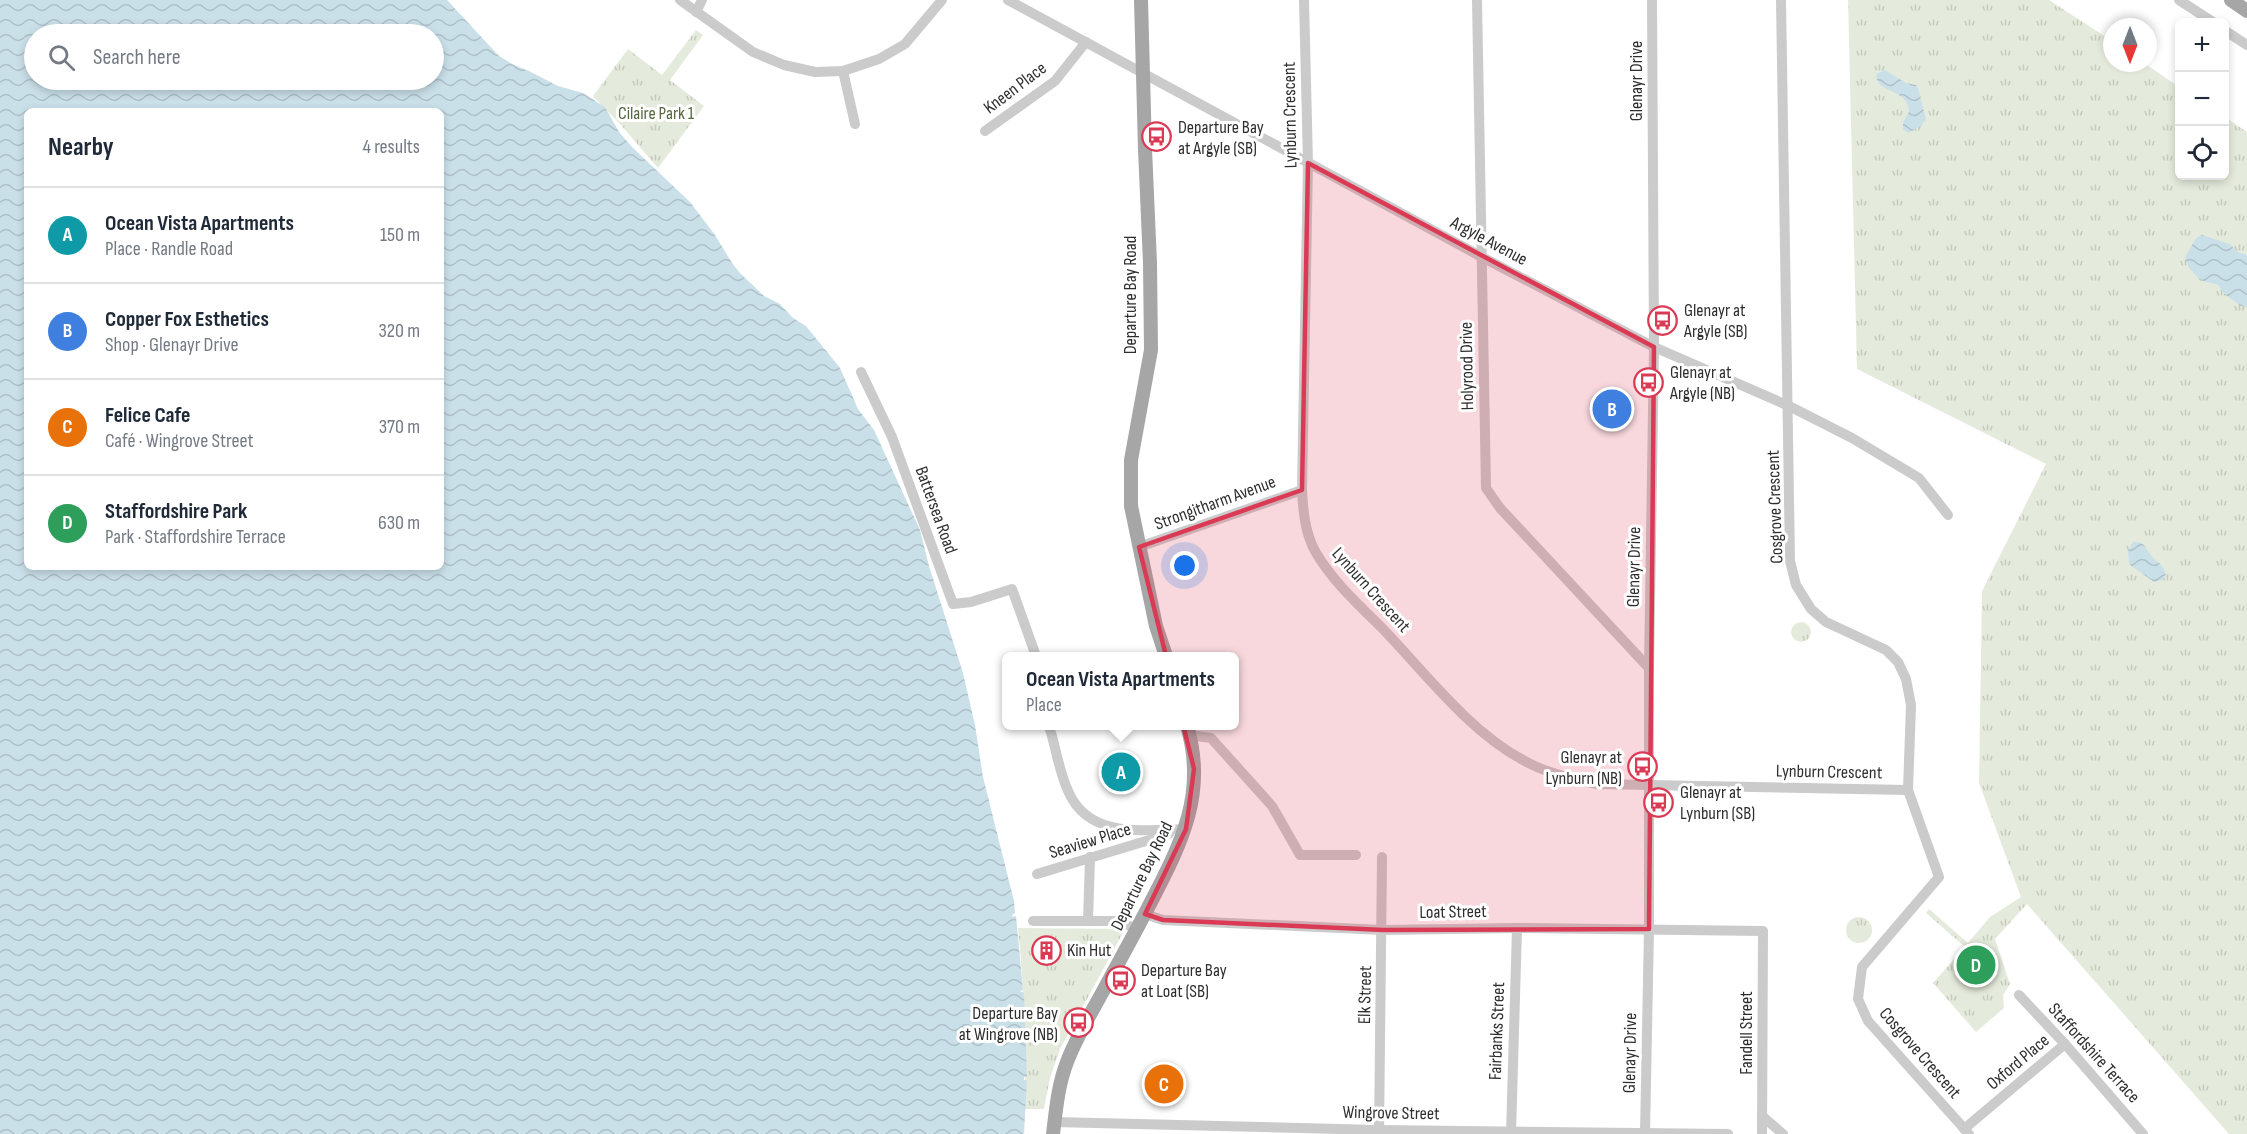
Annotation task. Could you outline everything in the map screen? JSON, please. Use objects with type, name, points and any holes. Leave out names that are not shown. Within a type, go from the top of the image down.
[{"type":"main road","name":"Departure Bay Road","points":[[1141,0],[1150,263],[1150,350],[1131,460],[1131,506],[1156,626],[1164,652]]},
{"type":"main road","points":[[2230,0],[2247,10]]},
{"type":"main road","name":"Departure Bay Road","points":[[1053,1128],[1061,1081],[1067,1062],[1172,863],[1186,829],[1194,770],[1188,730]]},
{"type":"street","points":[[680,0],[753,52],[784,66],[815,72],[843,71],[879,58],[905,44],[942,0]]},
{"type":"street","points":[[696,12],[702,0]]},
{"type":"street","name":"Argyle Avenue","points":[[1008,0],[1654,347],[1789,406],[1852,438],[1919,478],[1948,515]]},
{"type":"street","name":"Lynburn Crescent","points":[[1304,0],[1308,163],[1303,514],[1315,551],[1335,579],[1466,717],[1495,742],[1524,761],[1556,774],[1596,784],[1908,790]]},
{"type":"street","name":"Holyrood Drive","points":[[1477,0],[1486,488],[1500,508],[1649,668]]},
{"type":"street","name":"Glenayr Drive","points":[[1645,1133],[1654,347],[1652,0]]},
{"type":"street","name":"Cosgrove Crescent","points":[[1781,0],[1790,561],[1796,585],[1811,609],[1826,622],[1886,651],[1898,662],[1906,679],[1911,705],[1908,790],[1939,877],[1862,966],[1858,999],[1868,1021],[1967,1131]]},
{"type":"street","points":[[2179,0],[2207,18]]},
{"type":"street","points":[[2229,33],[2247,45]]},
{"type":"street","name":"Kneen Place","points":[[985,131],[1055,81],[1086,42]]},
{"type":"street","points":[[843,71],[855,124]]},
{"type":"street","name":"Battersea Road","points":[[861,372],[892,437],[953,604],[971,602],[1012,589],[1034,652]]},
{"type":"street","name":"Strongitharm Avenue","points":[[1139,547],[1302,490]]},
{"type":"street","points":[[1050,730],[1069,793],[1083,815],[1104,826],[1133,831],[1186,829]]},
{"type":"street","points":[[1188,730],[1211,738],[1272,806],[1300,855],[1356,855]]},
{"type":"street","name":"Seaview Place","points":[[1037,874],[1186,829]]},
{"type":"street","points":[[1088,921],[1090,857]]},
{"type":"street","name":"Elk Street","points":[[1379,1132],[1382,857]]},
{"type":"street","name":"Loat Street","points":[[1145,914],[1163,920],[1383,930],[1516,928],[1763,931]]},
{"type":"street","points":[[1033,921],[1118,921],[1137,929]]},
{"type":"street","name":"Fairbanks Street","points":[[1511,1132],[1516,928]]},
{"type":"street","name":"Fandell Street","points":[[1762,1134],[1763,931]]},
{"type":"street","name":"Staffordshire Terrace","points":[[2019,995],[2143,1134]]},
{"type":"street","name":"Oxford Place","points":[[1967,1131],[2065,1044]]},
{"type":"street","points":[[1762,1116],[1783,1134]]},
{"type":"street","name":"Wingrove Street","points":[[1053,1128],[1728,1134]]},
{"type":"highlighted area","points":[[1308,163],[1654,347],[1649,929],[1383,930],[1163,920],[1145,914],[1186,829],[1194,769],[1139,547],[1302,490]]},
{"type":"green space","points":[[1848,0],[2049,0],[2103,35],[2103,72],[2157,72],[2175,84],[2175,180],[2229,180],[2229,120],[2247,132],[2247,1134],[2229,1134],[2027,904],[1995,939],[2010,984],[2003,995],[2004,1008],[1976,1032],[1933,983],[1965,947],[1926,913],[1929,909],[1968,943],[1990,917],[2021,897],[1979,783],[1982,591],[2046,464],[1857,369]]},
{"type":"green space","name":"Cilaire Park 1","points":[[696,30],[703,35],[670,80],[704,106],[658,168],[593,96],[628,49],[662,75]]},
{"type":"green space","points":[[1797,622],[1805,622],[1811,628],[1811,636],[1805,642],[1797,642],[1791,636],[1791,628]]},
{"type":"green space","points":[[1859,917],[1868,921],[1872,930],[1868,939],[1859,943],[1850,939],[1846,930],[1850,921]]},
{"type":"green space","points":[[1018,928],[1125,929],[1060,1049],[1050,1078],[1044,1109],[1025,1109],[1024,1018]]},
{"type":"water","points":[[0,0],[447,0],[499,56],[558,86],[583,93],[605,107],[619,132],[632,147],[690,202],[740,273],[764,296],[780,304],[793,318],[806,326],[840,368],[858,409],[874,430],[920,530],[963,673],[975,725],[983,777],[1014,901],[1015,913],[1012,915],[1016,916],[1023,990],[1020,991],[1024,993],[1027,1077],[1024,1077],[1024,1080],[1027,1080],[1024,1134],[0,1134]]},
{"type":"water","points":[[1885,70],[1918,88],[1926,119],[1921,126],[1908,133],[1903,129],[1903,122],[1909,112],[1907,104],[1903,98],[1877,81],[1876,74]]},
{"type":"water","points":[[2202,235],[2230,244],[2238,252],[2247,255],[2247,307],[2241,306],[2223,293],[2218,285],[2200,280],[2189,268],[2185,257],[2196,238]]},
{"type":"water","points":[[2133,542],[2143,544],[2161,565],[2166,574],[2163,580],[2154,582],[2129,564],[2128,551]]},
{"type":"place","name":"Departure Bay at Argyle (SB)","points":[[1157,137]]},
{"type":"place","name":"Glenayr at Argyle (SB)","points":[[1663,320]]},
{"type":"place","name":"Glenayr at Argyle (NB)","points":[[1649,382]]},
{"type":"place","name":"Copper Fox Esthetics","points":[[1612,409]]},
{"type":"place","name":"Glenayr at Lynburn (NB)","points":[[1643,767]]},
{"type":"place","name":"Ocean Vista Apartments","points":[[1121,772]]},
{"type":"place","name":"Glenayr at Lynburn (SB)","points":[[1659,802]]},
{"type":"place","name":"Kin Hut","points":[[1046,950]]},
{"type":"place","name":"Staffordshire Park","points":[[1976,965]]},
{"type":"place","name":"Departure Bay at Loat (SB)","points":[[1120,980]]},
{"type":"place","name":"Departure Bay at Wingrove (NB)","points":[[1079,1023]]},
{"type":"place","name":"Felice Cafe","points":[[1164,1084]]}]
